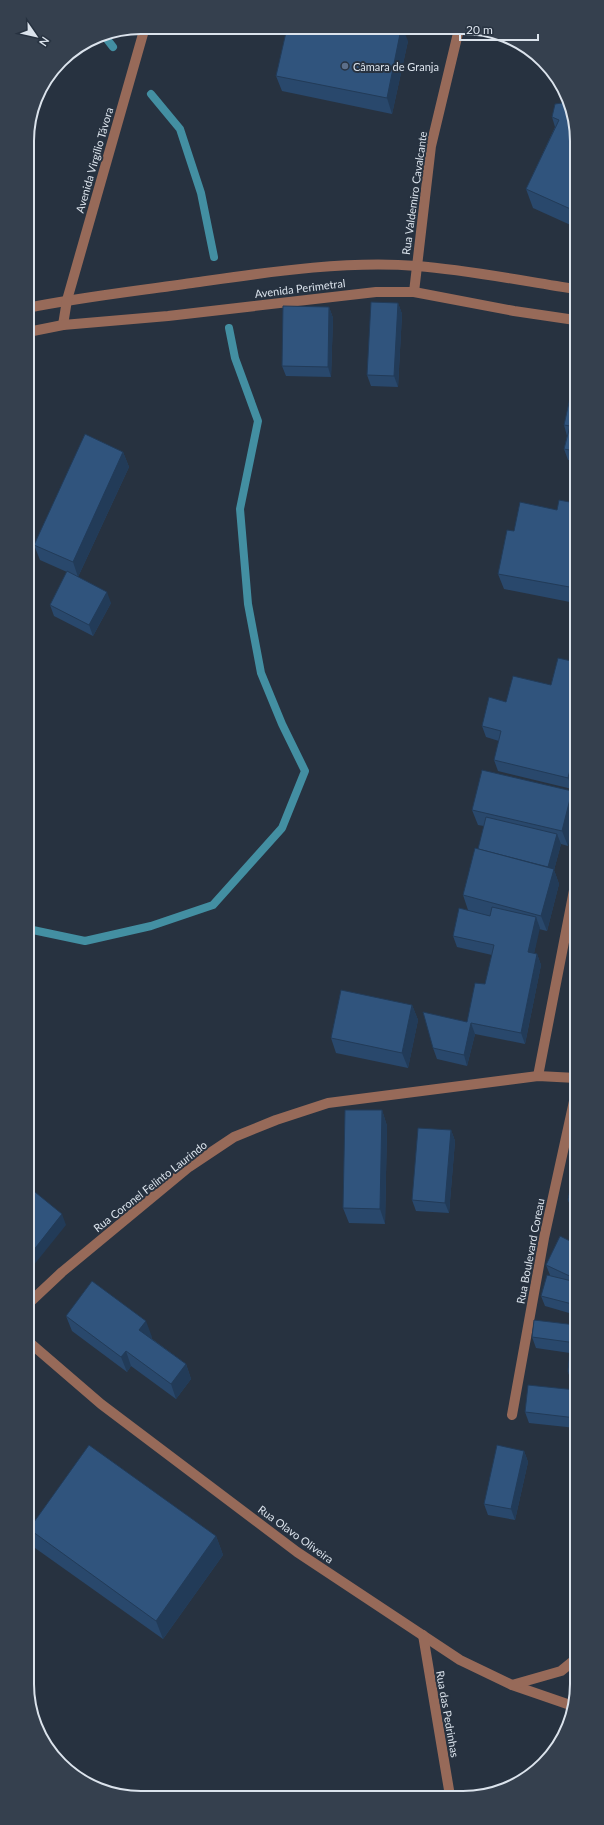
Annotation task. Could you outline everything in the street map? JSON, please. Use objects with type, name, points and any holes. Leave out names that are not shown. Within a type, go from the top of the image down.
[{"type":"street","name":"Avenida Virgílio Távora","points":[[63,325],[67,300],[143,34]]},
{"type":"street","name":"Rua Valdemiro Cavalcante","points":[[414,292],[431,146],[458,34]]},
{"type":"street","name":"Avenida Perimetral","points":[[34,307],[67,300],[236,276],[318,268],[417,266],[570,288]]},
{"type":"street","name":"Avenida Perimetral","points":[[34,331],[63,325],[168,316],[376,292],[414,292],[514,311],[570,319]]},
{"type":"street","points":[[538,1076],[570,911]]},
{"type":"street","name":"Rua Coronel Felinto Laurindo","points":[[34,1297],[62,1272],[189,1167],[234,1137],[276,1120],[328,1104],[538,1076],[570,1078]]},
{"type":"street","name":"Rua Boulevard Coreau","points":[[512,1415],[544,1238],[570,1119]]},
{"type":"street","name":"Rua Olavo Oliveira","points":[[34,1346],[101,1404],[297,1552],[460,1660],[512,1685],[568,1704]]},
{"type":"street","name":"Rua das Pedrinhas","points":[[423,1635],[449,1791]]},
{"type":"street","points":[[512,1685],[561,1671],[570,1664]]},
{"type":"building","name":"Câmara de Granja","points":[[286,34],[400,34],[387,98],[276,76]]},
{"type":"building","points":[[562,102],[569,127],[570,209],[526,189],[559,120],[552,117],[555,104]]},
{"type":"building","points":[[371,302],[398,303],[394,376],[367,375]]},
{"type":"building","points":[[283,306],[329,307],[328,367],[282,366]]},
{"type":"building","points":[[570,398],[570,426],[564,425]]},
{"type":"building","points":[[570,426],[570,450],[564,449]]},
{"type":"building","points":[[85,434],[123,452],[73,562],[34,545]]},
{"type":"building","points":[[559,500],[570,502],[570,587],[498,574],[507,530],[514,531],[520,502],[557,510]]},
{"type":"building","points":[[67,571],[107,592],[89,625],[50,605]]},
{"type":"building","points":[[558,658],[570,661],[570,770],[568,778],[494,760],[501,731],[482,726],[489,697],[506,702],[513,676],[551,685]]},
{"type":"building","points":[[482,770],[570,791],[570,799],[562,831],[472,810]]},
{"type":"building","points":[[486,817],[557,834],[548,867],[478,849]]},
{"type":"building","points":[[475,848],[554,869],[541,916],[463,895]]},
{"type":"building","points":[[492,907],[536,917],[528,952],[537,954],[521,1033],[471,1023],[464,1055],[433,1048],[423,1012],[467,1022],[475,983],[485,984],[494,945],[453,936],[459,908],[490,916]]},
{"type":"building","points":[[341,990],[412,1005],[402,1053],[331,1038]]},
{"type":"building","points":[[345,1110],[382,1110],[380,1209],[343,1208]]},
{"type":"building","points":[[418,1128],[451,1130],[445,1203],[412,1200]]},
{"type":"building","points":[[570,1190],[570,1200],[568,1200]]},
{"type":"building","points":[[35,1192],[62,1214],[34,1250]]},
{"type":"building","points":[[560,1236],[570,1241],[570,1276],[546,1265]]},
{"type":"building","points":[[547,1275],[570,1281],[570,1303],[541,1296]]},
{"type":"building","points":[[92,1281],[146,1321],[139,1330],[186,1364],[171,1384],[126,1351],[121,1357],[66,1316]]},
{"type":"building","points":[[534,1320],[570,1324],[570,1342],[532,1337]]},
{"type":"building","points":[[570,1349],[570,1372],[568,1372]]},
{"type":"building","points":[[528,1385],[570,1389],[570,1417],[525,1412]]},
{"type":"building","points":[[89,1445],[216,1536],[156,1621],[34,1533],[34,1522]]},
{"type":"building","points":[[497,1445],[524,1451],[511,1509],[484,1504]]},
{"type":"waterway","points":[[107,40],[113,47]]},
{"type":"waterway","points":[[151,94],[180,129],[201,193],[214,257]]},
{"type":"waterway","points":[[34,930],[85,941],[151,926],[213,905],[282,828],[305,771],[282,724],[261,673],[248,604],[240,509],[258,421],[235,358],[229,328]]},
{"type":"place","name":"Câmara de Granja","points":[[345,66]]}]
